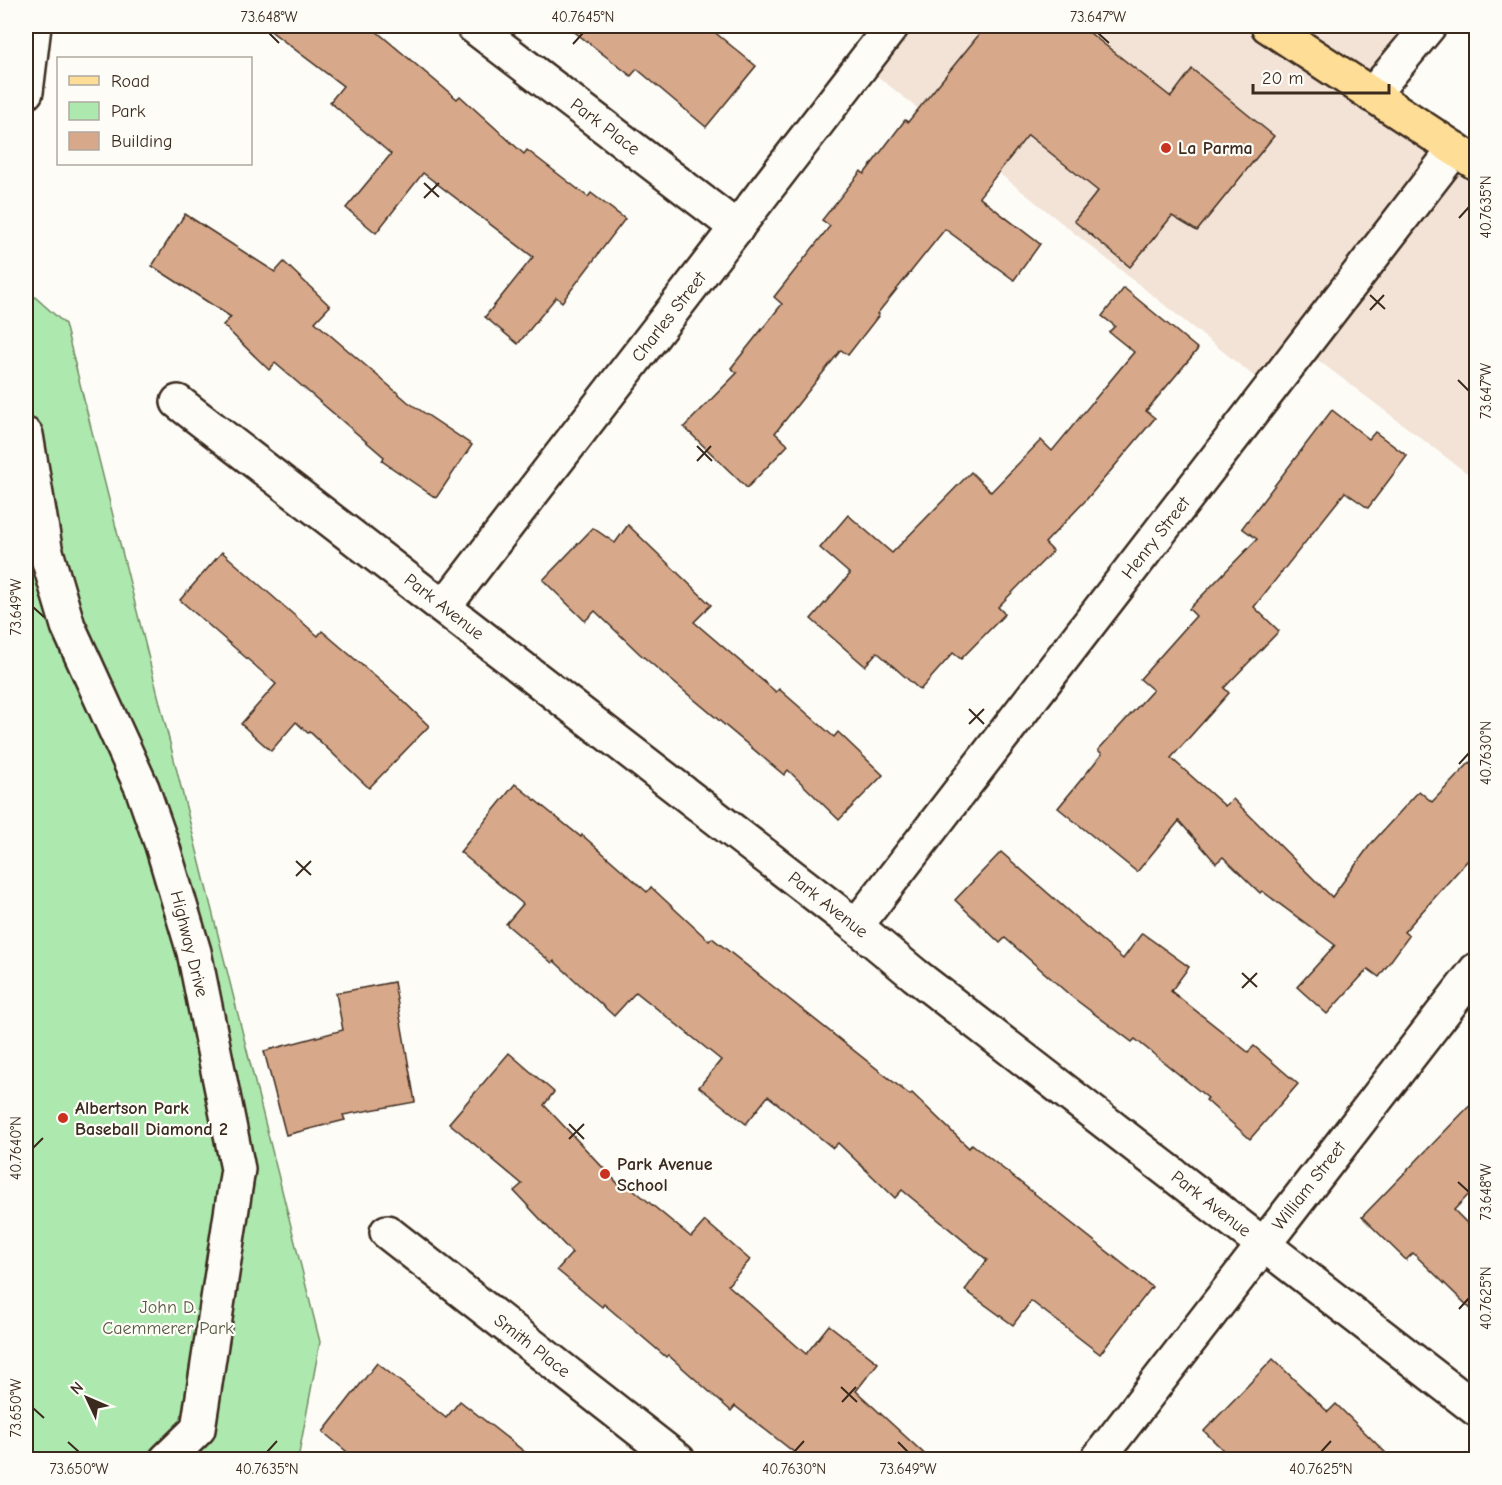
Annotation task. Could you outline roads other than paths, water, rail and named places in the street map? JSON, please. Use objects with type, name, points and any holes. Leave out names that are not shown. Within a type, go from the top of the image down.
[{"type":"main road","points":[[1268,26],[1466,156]]},
{"type":"street","points":[[26,92],[34,26]]},
{"type":"street","name":"Park Place","points":[[473,26],[737,228]]},
{"type":"street","name":"Charles Street","points":[[444,608],[892,26]]},
{"type":"street","points":[[1372,95],[1430,26]]},
{"type":"street","name":"Henry Street","points":[[856,926],[1466,156]]},
{"type":"street","name":"Park Avenue","points":[[178,402],[1476,1409]]},
{"type":"street","name":"Highway Drive","points":[[26,435],[45,548],[68,626],[142,788],[162,845],[194,952],[238,1169],[198,1430],[166,1460]]},
{"type":"street","name":"William Street","points":[[1097,1460],[1476,970]]},
{"type":"street","name":"Smith Place","points":[[387,1232],[678,1460]]},
{"type":"place","name":"La Parma","points":[[1166,148]]},
{"type":"place","name":"Albertson Park Baseball Diamond 2","points":[[63,1118]]},
{"type":"place","name":"Park Avenue School","points":[[605,1174]]},
{"type":"park label","name":"John D. Caemmerer Park","points":[[168,1317]]}]
